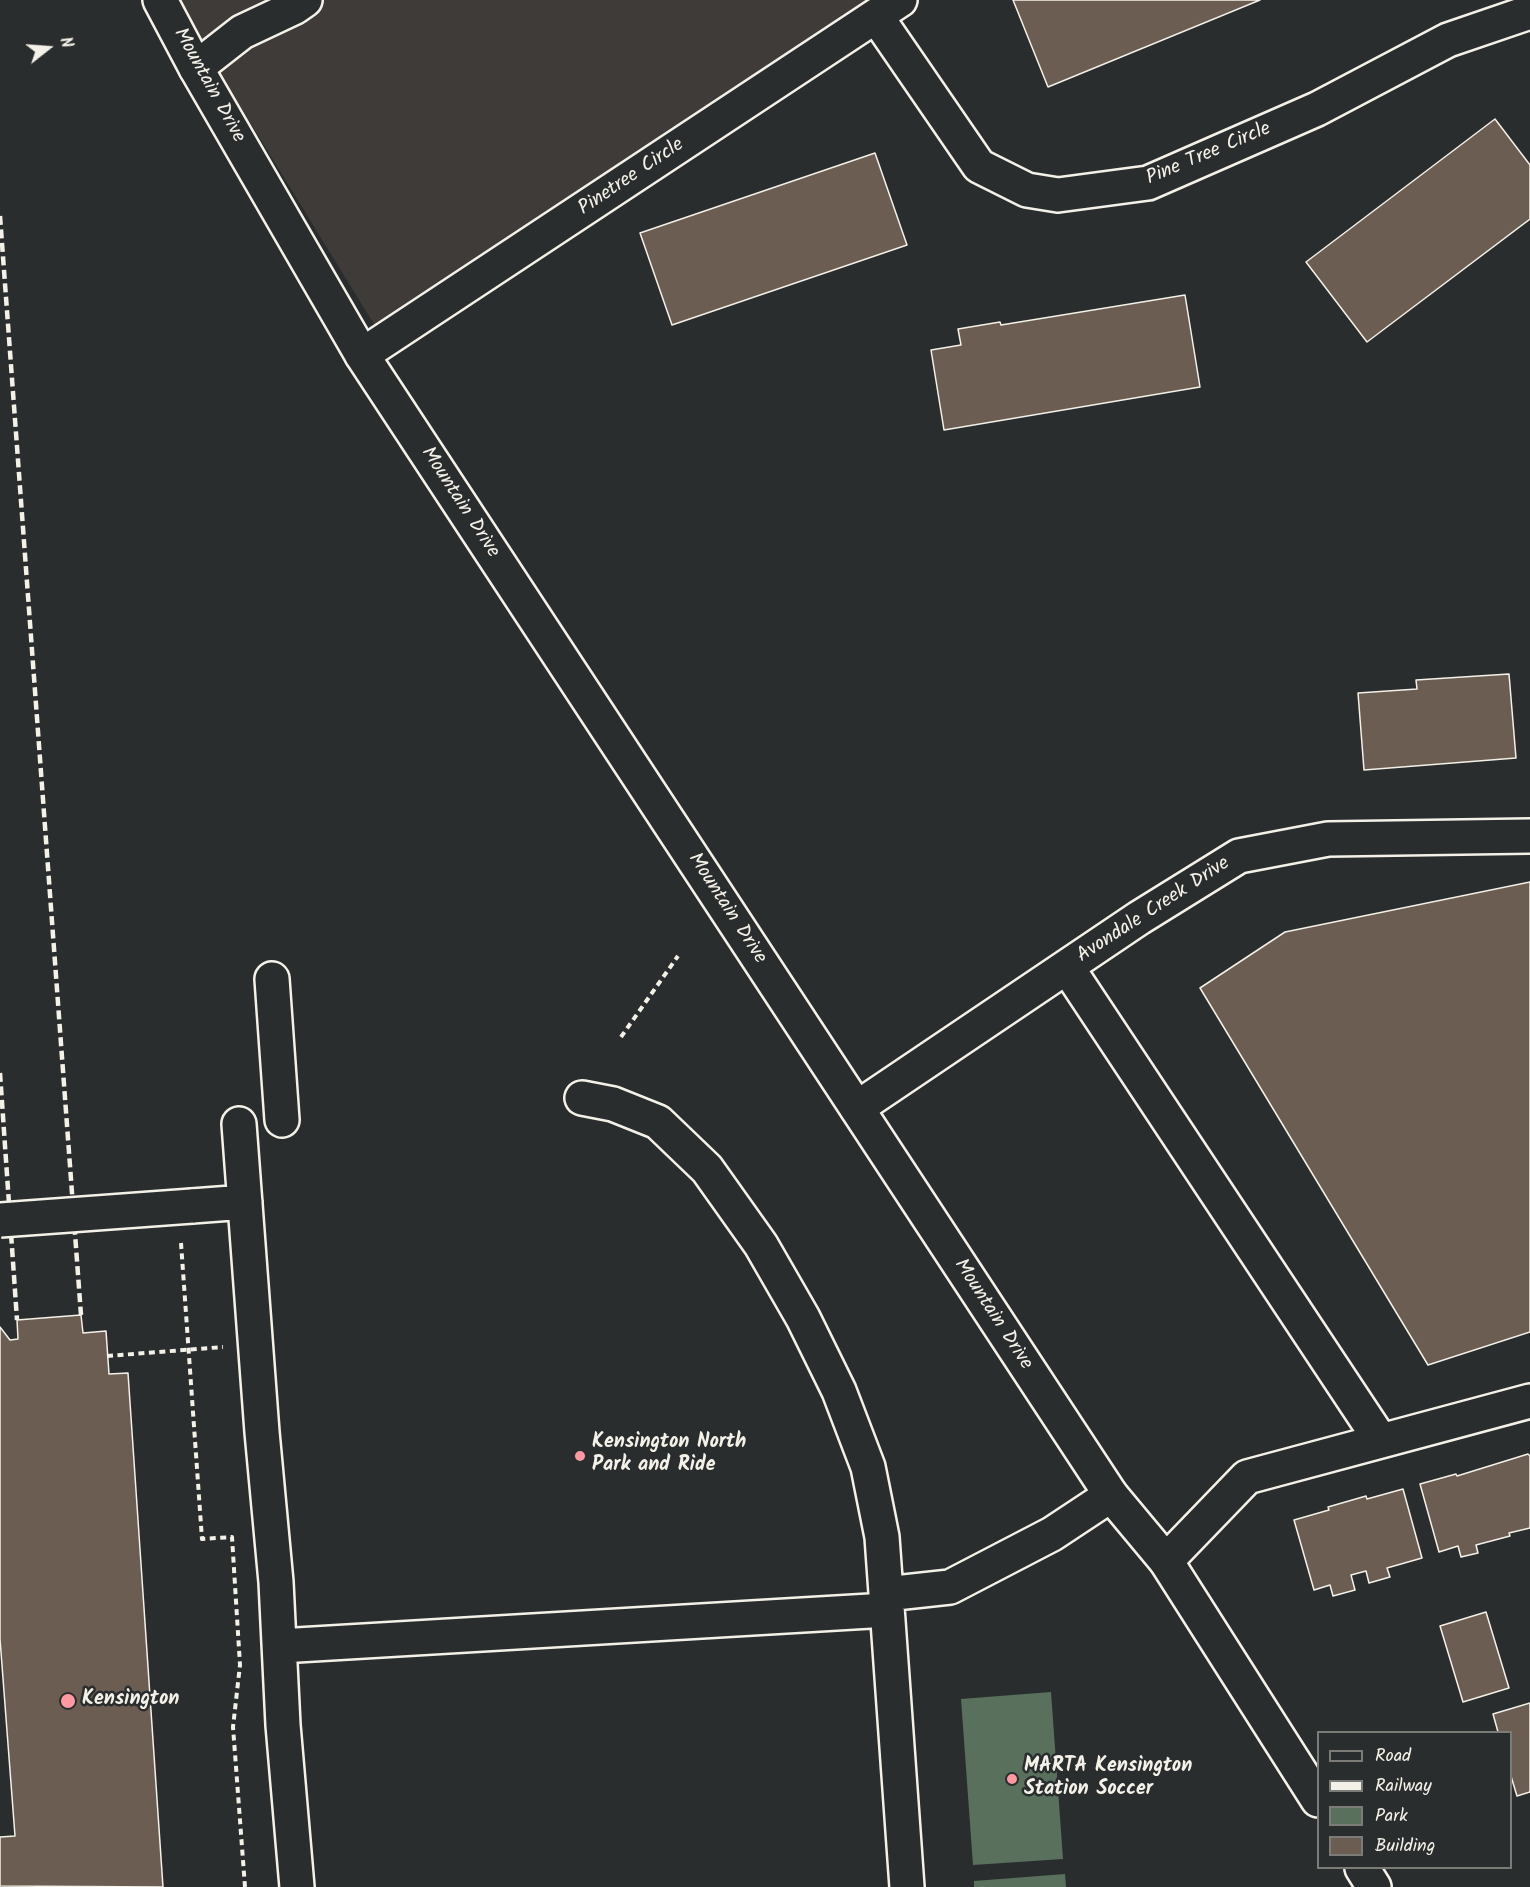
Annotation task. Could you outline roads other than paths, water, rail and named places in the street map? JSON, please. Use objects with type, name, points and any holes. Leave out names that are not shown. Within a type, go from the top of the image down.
[{"type":"street","name":"Mountain Drive","points":[[160,0],[196,68],[362,355],[1111,1495],[1166,1561],[1317,1798]]},
{"type":"street","points":[[196,68],[242,32],[296,7],[305,0]]},
{"type":"street","name":"Pine Tree Circle","points":[[888,8],[979,166],[1027,190],[1058,195],[1148,183],[1317,109],[1448,40],[1521,13],[1530,12]]},
{"type":"street","name":"Pinetree Circle","points":[[362,355],[888,8]]},
{"type":"street","name":"Avondale Creek Drive","points":[[856,1108],[1139,918],[1239,856],[1328,839],[1530,836]]},
{"type":"street","points":[[1067,967],[1382,1441]]},
{"type":"street","points":[[272,979],[282,1120]]},
{"type":"street","points":[[582,1098],[613,1104],[658,1122],[707,1169],[761,1245],[803,1318],[839,1390],[868,1467],[882,1538],[907,1887]]},
{"type":"street","points":[[239,1124],[297,1887]]},
{"type":"street","points":[[0,1220],[244,1202]]},
{"type":"street","points":[[1166,1561],[1246,1477],[1530,1401]]},
{"type":"street","points":[[280,1646],[887,1602],[950,1587],[1052,1534],[1111,1495]]},
{"type":"street","points":[[1363,1869],[1374,1887]]},
{"type":"railway","points":[[0,216],[81,1315]]},
{"type":"railway","points":[[0,1073],[17,1320]]},
{"type":"place","name":"Kensington North Park and Ride","points":[[580,1456]]},
{"type":"place","name":"Kensington","points":[[68,1701]]},
{"type":"place","name":"MARTA Kensington Station Soccer","points":[[1012,1779]]}]
